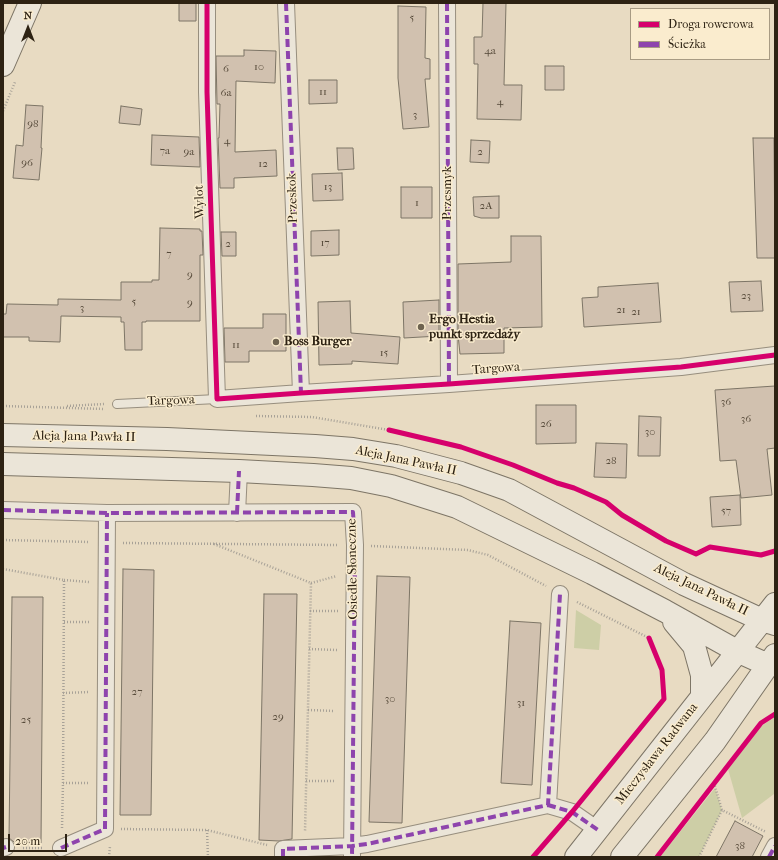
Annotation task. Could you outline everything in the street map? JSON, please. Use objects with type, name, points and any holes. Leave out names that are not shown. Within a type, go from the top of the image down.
[{"type":"main road","points":[[3,65],[30,3]]},
{"type":"main road","name":"Aleja Jana Pawła II","points":[[3,435],[175,439],[308,446],[353,449],[396,456],[461,473],[509,490],[684,584],[771,616]]},
{"type":"main road","name":"Aleja Jana Pawła II","points":[[3,464],[239,471],[313,475],[351,478],[391,486],[449,504],[519,537],[737,651],[771,660]]},
{"type":"main road","points":[[665,612],[694,646],[702,675],[702,696]]},
{"type":"main road","name":"Mieczysława Radwana","points":[[576,857],[737,651],[771,616]]},
{"type":"main road","points":[[622,857],[715,741],[771,660]]},
{"type":"street","name":"Wylot","points":[[207,3],[207,92],[217,399]]},
{"type":"street","name":"Przeskok","points":[[286,3],[300,392]]},
{"type":"street","name":"Przesmyk","points":[[447,3],[449,384]]},
{"type":"street","name":"Targowa","points":[[217,399],[300,392],[449,384],[681,367],[775,355]]},
{"type":"street","points":[[237,513],[239,471]]},
{"type":"street","name":"Osiedle Słoneczne","points":[[3,510],[107,514],[353,512],[355,545],[352,852]]},
{"type":"street","points":[[61,848],[106,829],[107,514]]},
{"type":"street","points":[[548,805],[560,594]]},
{"type":"street","points":[[283,853],[304,848],[352,852],[548,805],[572,812],[598,830]]},
{"type":"street","points":[[769,857],[772,840]]},
{"type":"lane","name":"Targowa","points":[[117,404],[217,399]]},
{"type":"path","points":[[52,407],[117,404]]},
{"type":"path","points":[[3,540],[107,543],[355,545],[468,550],[488,555],[560,594],[649,638]]},
{"type":"path","points":[[212,544],[311,583],[354,572]]},
{"type":"path","points":[[3,569],[64,580],[107,583]]},
{"type":"path","points":[[5,848],[61,848],[64,783],[64,580]]},
{"type":"path","points":[[304,848],[311,583]]},
{"type":"path","points":[[310,611],[354,611]]},
{"type":"path","points":[[64,622],[106,623]]},
{"type":"path","points":[[309,650],[354,651]]},
{"type":"path","points":[[63,693],[106,692]]},
{"type":"path","points":[[308,710],[353,712]]},
{"type":"path","points":[[306,781],[352,781]]},
{"type":"path","points":[[64,783],[106,783]]},
{"type":"path","points":[[714,783],[722,810],[772,840]]},
{"type":"path","points":[[699,857],[722,810]]},
{"type":"path","points":[[106,829],[207,830],[283,853]]},
{"type":"path","points":[[207,830],[208,857]]},
{"type":"green space","points":[[576,610],[601,625],[599,650],[574,648]]},
{"type":"green space","points":[[775,717],[775,794],[742,818],[728,769],[760,727]]},
{"type":"green space","points":[[715,788],[722,810],[699,857],[660,857]]},
{"type":"building","points":[[179,3],[196,3],[196,21],[179,21]]},
{"type":"building","points":[[483,3],[506,3],[504,85],[522,85],[521,120],[477,119],[478,64],[474,64],[474,37],[482,37]]},
{"type":"building","points":[[398,6],[426,7],[425,58],[430,59],[430,79],[425,79],[429,127],[403,129],[398,78]]},
{"type":"building","points":[[244,50],[276,51],[275,83],[236,81],[235,152],[276,150],[277,176],[234,178],[234,188],[220,188],[218,138],[220,104],[217,104],[216,56],[244,56]]},
{"type":"building","points":[[545,66],[564,66],[564,90],[545,90]]},
{"type":"building","points":[[309,80],[337,80],[337,103],[309,104]]},
{"type":"building","points":[[26,105],[43,106],[42,148],[39,180],[13,178],[16,145],[23,146]]},
{"type":"building","points":[[121,106],[142,109],[140,125],[119,123]]},
{"type":"building","points":[[152,135],[199,137],[200,167],[151,165]]},
{"type":"building","points":[[753,138],[774,138],[775,258],[757,258]]},
{"type":"building","points":[[471,140],[490,141],[489,163],[470,162]]},
{"type":"building","points":[[337,148],[353,148],[354,169],[338,170]]},
{"type":"building","points":[[342,173],[343,200],[313,201],[312,174]]},
{"type":"building","points":[[401,187],[432,187],[432,218],[401,218]]},
{"type":"building","points":[[499,196],[499,218],[481,218],[474,216],[473,197]]},
{"type":"building","points":[[160,228],[200,229],[200,231],[202,231],[203,255],[200,255],[200,321],[142,322],[142,350],[125,350],[124,322],[121,322],[121,317],[61,316],[60,342],[29,341],[29,337],[3,337],[3,314],[6,314],[7,304],[58,305],[58,299],[121,300],[121,282],[152,282],[152,280],[159,280]]},
{"type":"building","points":[[339,230],[339,255],[311,256],[311,231]]},
{"type":"building","points":[[221,232],[236,232],[236,256],[222,256]]},
{"type":"building","points":[[511,236],[541,236],[542,327],[504,328],[504,353],[460,354],[458,335],[458,264],[511,262]]},
{"type":"building","points":[[761,281],[763,311],[731,312],[729,282]]},
{"type":"building","points":[[658,283],[661,322],[584,327],[582,298],[598,297],[598,287]]},
{"type":"building","points":[[439,300],[439,336],[404,338],[403,302]]},
{"type":"building","points":[[350,301],[351,333],[400,337],[398,364],[352,361],[352,364],[319,365],[318,302]]},
{"type":"building","points":[[263,314],[286,314],[286,351],[249,351],[249,362],[225,362],[224,328],[263,328]]},
{"type":"building","points":[[775,386],[775,448],[767,449],[772,495],[741,498],[736,460],[720,461],[715,390]]},
{"type":"building","points":[[536,405],[576,405],[576,443],[536,444]]},
{"type":"building","points":[[639,416],[661,417],[660,456],[638,456]]},
{"type":"building","points":[[596,443],[627,444],[626,478],[594,477]]},
{"type":"building","points":[[740,495],[741,525],[712,527],[710,497]]},
{"type":"building","points":[[123,569],[154,570],[151,815],[120,815]]},
{"type":"building","points":[[377,576],[410,577],[402,823],[369,822]]},
{"type":"building","points":[[264,594],[297,594],[292,839],[279,841],[259,840]]},
{"type":"building","points":[[12,597],[43,597],[41,843],[14,842],[9,838]]},
{"type":"building","points":[[510,621],[541,623],[532,785],[501,783]]},
{"type":"building","points":[[735,821],[763,836],[752,857],[716,857]]},
{"type":"marked path","points":[[286,3],[301,393]]},
{"type":"marked path","points":[[447,3],[449,384]]},
{"type":"marked path","points":[[237,513],[239,471]]},
{"type":"marked path","points":[[3,510],[107,513],[353,512],[355,545],[352,857]]},
{"type":"marked path","points":[[61,848],[105,829],[107,513]]},
{"type":"marked path","points":[[283,857],[283,849],[367,844],[548,805],[560,594]]},
{"type":"marked path","points":[[548,805],[572,812],[598,830]]},
{"type":"marked path","points":[[769,857],[775,846]]},
{"type":"cycle path","points":[[207,3],[207,92],[217,399],[681,367],[775,355]]},
{"type":"cycle path","points":[[389,430],[461,447],[574,488],[606,502],[622,515],[666,541],[696,554],[710,547],[761,555],[775,551]]},
{"type":"cycle path","points":[[533,857],[572,812],[664,699],[662,670],[649,638]]},
{"type":"cycle path","points":[[657,857],[761,723],[775,714]]},
{"type":"place","name":"Ergo Hestia punkt sprzedaży","points":[[421,327]]},
{"type":"place","name":"Boss Burger","points":[[276,342]]}]
